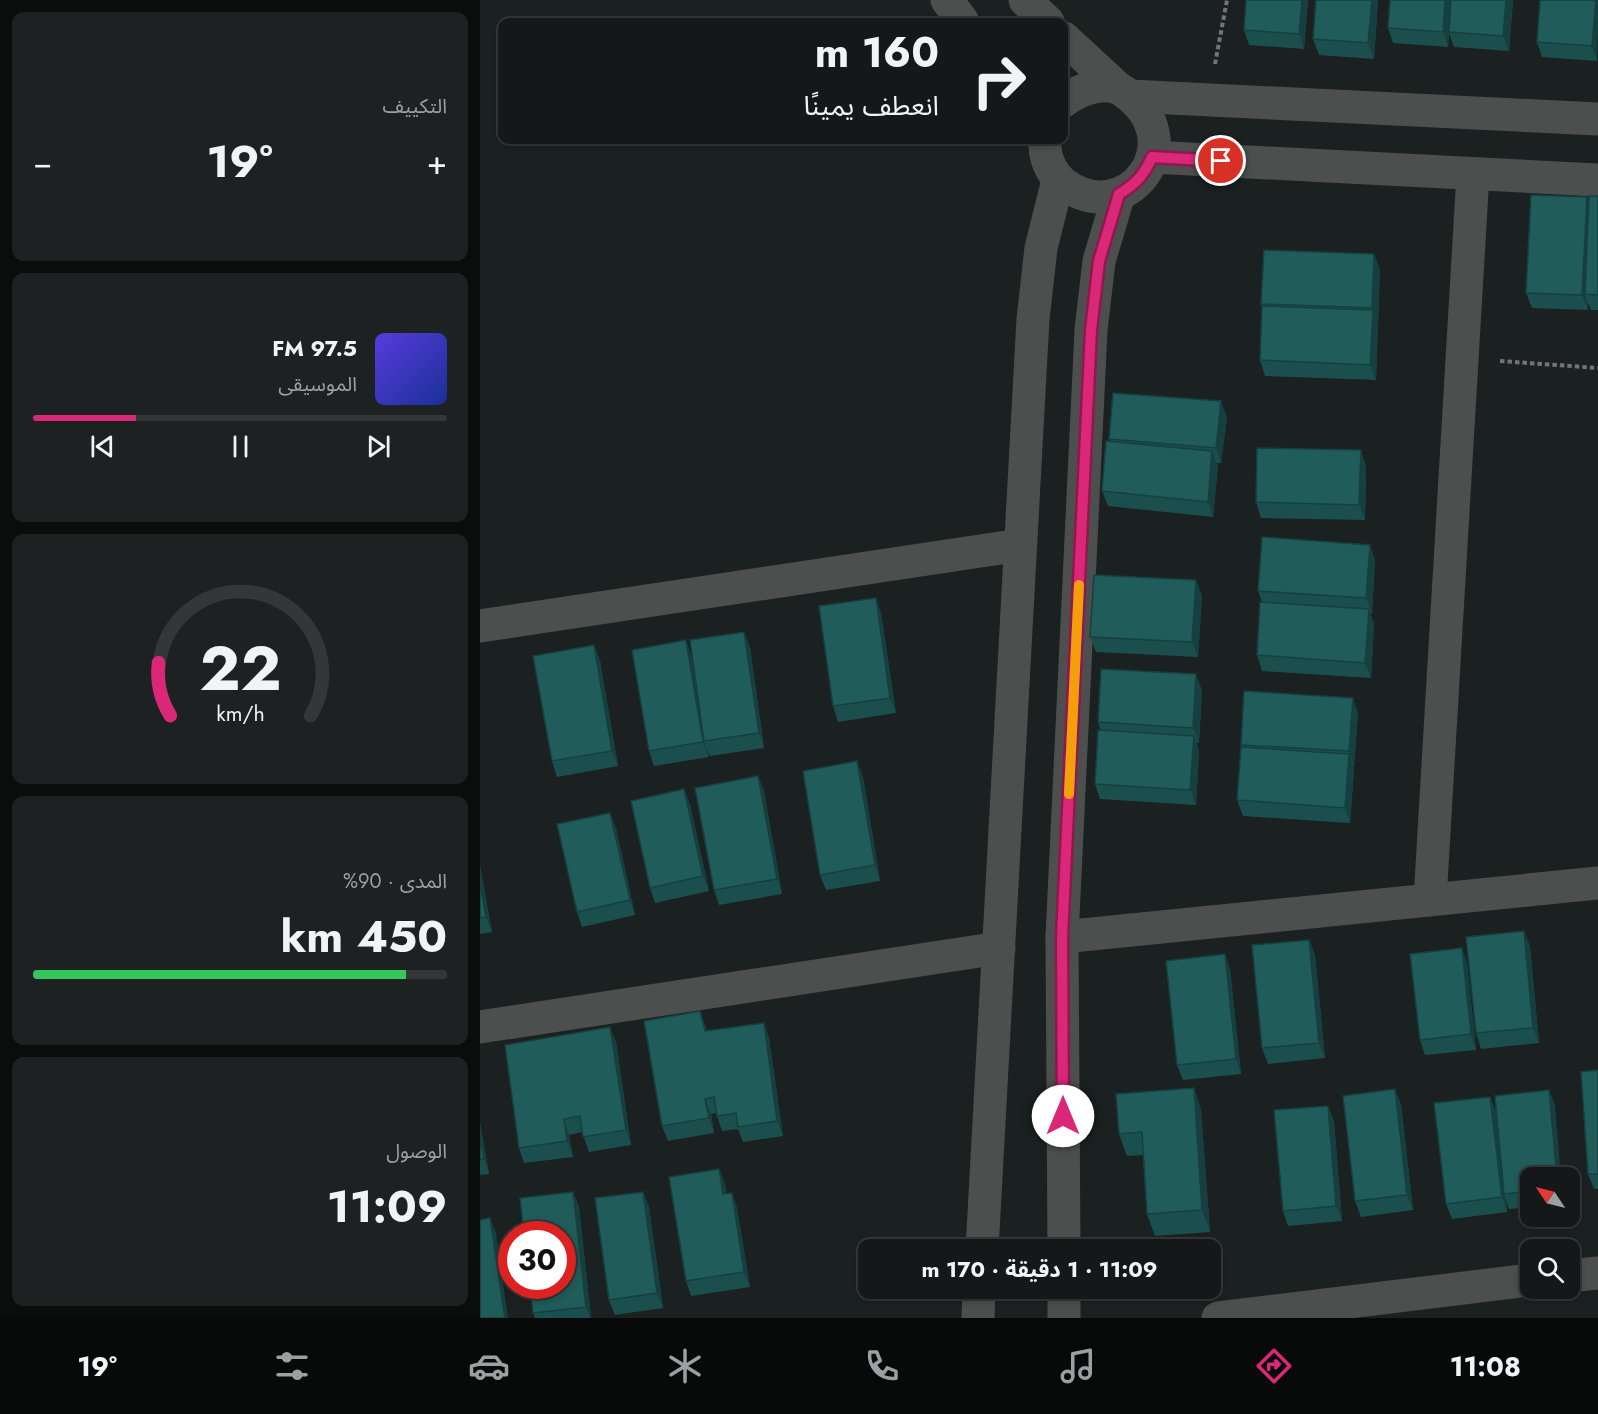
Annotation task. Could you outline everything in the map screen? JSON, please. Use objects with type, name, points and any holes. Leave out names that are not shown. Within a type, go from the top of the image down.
[{"type":"street","points":[[946,0],[960,18]]},
{"type":"street","points":[[1025,0],[1044,18]]},
{"type":"street","points":[[1044,144],[1049,165],[1058,180],[1076,192],[1097,197],[1119,194],[1133,186],[1145,173],[1152,157],[1155,140],[1152,123],[1142,108],[1068,42]]},
{"type":"street","points":[[1068,98],[1086,89],[1102,87],[1124,92],[1208,100],[1598,119]]},
{"type":"street","points":[[1152,157],[1598,180]]},
{"type":"street","points":[[1430,900],[1473,174]]},
{"type":"street","points":[[983,1239],[1036,284],[1041,248],[1058,180]]},
{"type":"street","points":[[1064,1239],[1062,937],[1091,330],[1099,261],[1119,194]]},
{"type":"street","points":[[480,626],[1020,545]]},
{"type":"street","points":[[1062,937],[1598,883]]},
{"type":"street","points":[[480,1027],[999,948]]},
{"type":"street","points":[[1580,1275],[1598,1273]]},
{"type":"street","points":[[1218,1318],[1520,1281]]},
{"type":"street","points":[[978,1318],[979,1299]]},
{"type":"street","points":[[1064,1299],[1064,1318]]},
{"type":"path","points":[[1208,100],[1227,0]]},
{"type":"path","points":[[1462,358],[1598,368]]},
{"type":"building","points":[[1246,0],[1302,0],[1299,34],[1244,30]]},
{"type":"building","points":[[1316,0],[1372,0],[1368,43],[1313,39]]},
{"type":"building","points":[[1390,0],[1445,0],[1443,32],[1388,28]]},
{"type":"building","points":[[1451,0],[1506,0],[1503,36],[1449,32]]},
{"type":"building","points":[[1540,0],[1596,0],[1592,46],[1537,42]]},
{"type":"building","points":[[1531,195],[1587,197],[1582,295],[1526,293]]},
{"type":"building","points":[[1589,196],[1598,196],[1598,295],[1585,294]]},
{"type":"building","points":[[1264,250],[1374,254],[1372,308],[1261,304]]},
{"type":"building","points":[[1262,306],[1373,310],[1370,365],[1260,360]]},
{"type":"building","points":[[1113,393],[1221,401],[1216,448],[1109,439]]},
{"type":"building","points":[[1106,441],[1212,451],[1208,502],[1102,491]]},
{"type":"building","points":[[1257,448],[1361,450],[1359,505],[1256,502]]},
{"type":"building","points":[[1262,537],[1370,545],[1366,598],[1258,591]]},
{"type":"building","points":[[1094,575],[1196,580],[1192,642],[1090,637]]},
{"type":"building","points":[[876,598],[890,698],[833,706],[819,606]]},
{"type":"building","points":[[1260,602],[1369,609],[1365,663],[1257,655]]},
{"type":"building","points":[[744,632],[759,733],[704,741],[690,640]]},
{"type":"building","points":[[686,640],[703,742],[649,751],[632,650]]},
{"type":"building","points":[[594,645],[612,751],[552,761],[533,656]]},
{"type":"building","points":[[1101,669],[1196,674],[1193,728],[1098,722]]},
{"type":"building","points":[[1244,691],[1353,698],[1349,751],[1241,745]]},
{"type":"building","points":[[1098,730],[1194,736],[1190,790],[1095,784]]},
{"type":"building","points":[[1241,747],[1349,754],[1345,808],[1237,800]]},
{"type":"building","points":[[857,761],[875,865],[820,875],[803,771]]},
{"type":"building","points":[[758,776],[777,879],[714,890],[695,788]]},
{"type":"building","points":[[684,789],[703,876],[650,888],[631,801]]},
{"type":"building","points":[[610,813],[630,900],[577,912],[557,824]]},
{"type":"building","points":[[480,882],[486,917],[480,918]]},
{"type":"building","points":[[1524,931],[1533,1028],[1476,1033],[1466,937]]},
{"type":"building","points":[[1309,940],[1319,1043],[1262,1048],[1252,945]]},
{"type":"building","points":[[1462,948],[1471,1034],[1420,1040],[1410,954]]},
{"type":"building","points":[[1225,954],[1236,1059],[1177,1065],[1166,961]]},
{"type":"building","points":[[700,1011],[705,1031],[764,1023],[777,1121],[738,1127],[736,1113],[717,1116],[714,1097],[705,1099],[709,1118],[662,1126],[644,1021]]},
{"type":"building","points":[[610,1027],[626,1130],[583,1137],[580,1116],[564,1119],[567,1141],[519,1148],[505,1045]]},
{"type":"building","points":[[1598,1070],[1598,1174],[1588,1174],[1581,1072]]},
{"type":"building","points":[[1194,1088],[1202,1210],[1147,1214],[1142,1132],[1119,1134],[1116,1094]]},
{"type":"building","points":[[1395,1089],[1407,1195],[1355,1201],[1343,1096]]},
{"type":"building","points":[[1549,1090],[1556,1167],[1520,1167],[1520,1192],[1504,1194],[1495,1096]]},
{"type":"building","points":[[1490,1097],[1502,1197],[1446,1204],[1434,1103]]},
{"type":"building","points":[[1328,1106],[1336,1206],[1283,1211],[1274,1110]]},
{"type":"building","points":[[480,1138],[484,1159],[480,1159]]},
{"type":"building","points":[[719,1169],[723,1194],[732,1193],[744,1272],[686,1281],[669,1177]]},
{"type":"building","points":[[573,1192],[586,1307],[533,1313],[531,1299],[576,1299],[576,1221],[523,1221],[520,1198]]},
{"type":"building","points":[[643,1192],[657,1293],[609,1300],[595,1198]]},
{"type":"building","points":[[490,1218],[498,1271],[498,1299],[502,1299],[505,1318],[480,1318],[480,1220]]},
{"type":"slow traffic","points":[[1069,794],[1079,585]]},
{"type":"route","points":[[1063,1116],[1062,937],[1091,330],[1099,261],[1119,194],[1133,186],[1145,173],[1152,157],[1221,161]]}]
